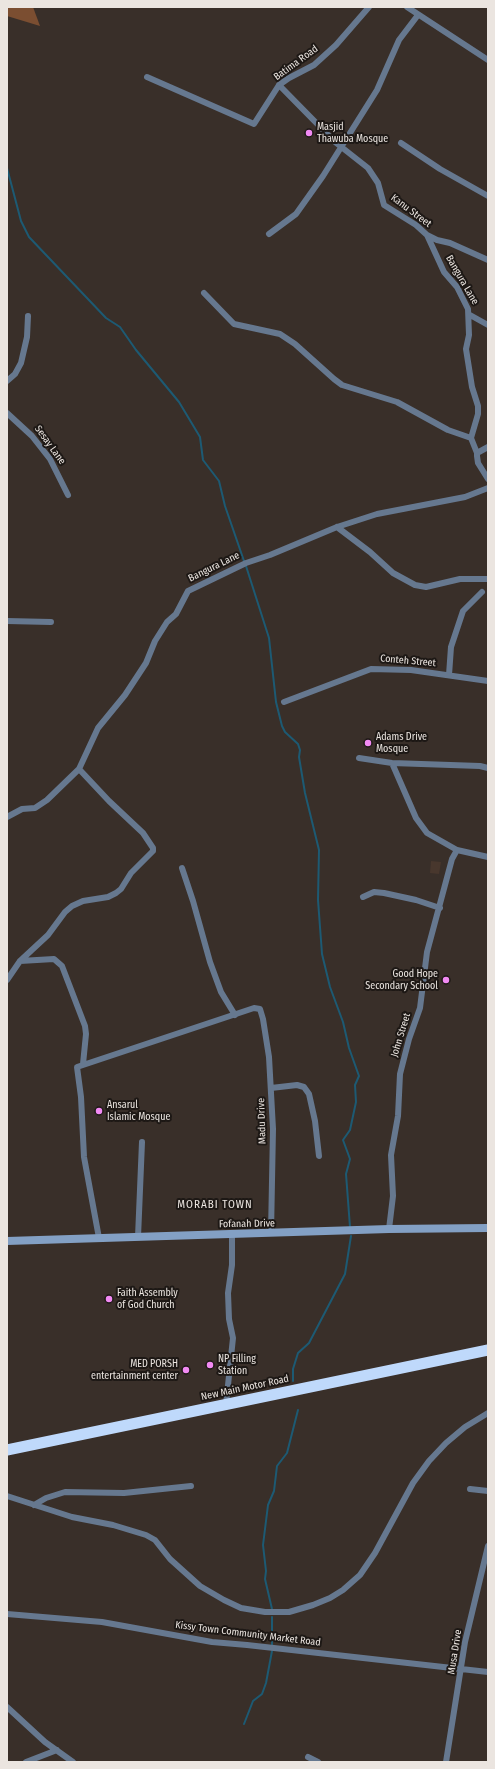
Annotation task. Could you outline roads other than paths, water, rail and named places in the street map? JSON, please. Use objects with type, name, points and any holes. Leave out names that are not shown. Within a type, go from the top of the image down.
[{"type":"highway","name":"New Main Motor Road","points":[[7,1450],[488,1350]]},
{"type":"highway","name":"New Main Motor Road","points":[[7,1456],[488,1357]]},
{"type":"street","name":"Batima Road","points":[[147,77],[254,124],[279,85],[314,65],[336,45],[369,7]]},
{"type":"street","points":[[407,7],[487,56]]},
{"type":"street","points":[[269,234],[296,214],[323,176],[377,90],[399,40],[418,15]]},
{"type":"street","name":"Kanu Street","points":[[279,85],[335,142],[368,168],[378,184],[384,205],[416,225],[427,235],[457,246],[487,260]]},
{"type":"street","points":[[401,143],[488,196]]},
{"type":"street","name":"Bangura Lane","points":[[427,235],[444,272],[457,287],[470,315],[469,335],[466,349],[472,387],[478,406],[478,414],[471,438]]},
{"type":"street","points":[[204,293],[234,324],[280,334],[295,344],[342,385],[396,402],[427,417],[448,430],[471,438],[477,453],[478,462],[488,479]]},
{"type":"street","points":[[470,315],[488,325]]},
{"type":"street","points":[[7,381],[15,374],[21,363],[27,337],[28,316]]},
{"type":"street","name":"Sesay Lane","points":[[7,413],[32,436],[50,459],[68,495]]},
{"type":"street","points":[[477,453],[488,447]]},
{"type":"street","name":"Bangura Lane","points":[[7,818],[22,809],[35,808],[47,800],[79,769],[98,728],[125,695],[146,663],[155,641],[167,622],[176,614],[188,591],[246,563],[270,555],[337,526],[377,514],[466,497],[488,488]]},
{"type":"street","points":[[337,526],[370,552],[393,573],[415,585],[426,587],[460,579],[488,579]]},
{"type":"street","points":[[449,676],[451,647],[463,611],[482,592]]},
{"type":"street","points":[[7,621],[51,622]]},
{"type":"street","name":"Conteh Street","points":[[284,702],[371,669],[411,670],[488,681]]},
{"type":"street","points":[[360,758],[392,763],[480,766],[488,768]]},
{"type":"street","points":[[392,763],[416,818],[427,833],[457,850],[488,857]]},
{"type":"street","points":[[7,980],[20,961],[51,932],[62,916],[72,906],[83,901],[108,897],[116,893],[121,889],[131,873],[153,851],[153,848],[143,832],[109,801],[79,769]]},
{"type":"street","name":"John Street","points":[[389,1230],[393,1196],[391,1155],[398,1116],[400,1074],[409,1039],[420,1008],[427,952],[452,859],[457,850]]},
{"type":"street","points":[[99,1238],[84,1157],[81,1097],[77,1067],[235,1015],[219,986],[210,962],[182,868]]},
{"type":"street","points":[[363,897],[374,892],[384,893],[416,900],[440,908]]},
{"type":"street","points":[[20,961],[54,959],[62,966],[85,1026],[86,1034],[83,1064]]},
{"type":"street","name":"Madu Drive","points":[[235,1015],[254,1008],[260,1009],[263,1019],[269,1057],[273,1129],[270,1233]]},
{"type":"street","points":[[271,1088],[297,1085],[304,1087],[309,1094],[315,1121],[319,1156]]},
{"type":"street","points":[[138,1237],[142,1142]]},
{"type":"street","name":"Fofanah Drive","points":[[7,1241],[488,1228]]},
{"type":"street","points":[[226,1404],[232,1338],[229,1319],[228,1293],[232,1265],[232,1234]]},
{"type":"street","points":[[7,1496],[72,1517],[136,1530],[155,1540],[170,1560],[200,1586],[224,1600],[241,1608],[265,1612],[289,1612],[314,1605],[330,1598],[343,1590],[360,1575],[375,1553],[413,1483],[429,1461],[446,1443],[465,1427],[488,1413]]},
{"type":"street","points":[[34,1505],[46,1498],[65,1492],[124,1493],[191,1486]]},
{"type":"street","points":[[470,1489],[488,1491]]},
{"type":"street","name":"Musa Drive","points":[[446,1762],[465,1642],[488,1546]]},
{"type":"street","name":"Kissy Town Community Market Road","points":[[7,1614],[102,1622],[212,1642],[290,1649],[488,1672]]},
{"type":"street","points":[[7,1707],[14,1712],[31,1730],[74,1762]]},
{"type":"street","points":[[26,1762],[57,1750]]},
{"type":"street","points":[[308,1757],[318,1762]]},
{"type":"waterway","points":[[7,168],[21,221],[29,237],[106,318],[120,327],[136,350],[179,402],[200,437],[203,460],[219,481],[225,506],[244,561]]},
{"type":"waterway","points":[[246,566],[269,638],[276,702],[282,726],[285,732],[298,744],[300,750],[299,757],[305,793],[319,850],[318,900],[322,954],[330,987],[343,1022],[349,1048],[359,1076],[355,1085],[356,1102],[350,1130],[343,1140],[350,1159],[346,1174],[350,1227]]},
{"type":"waterway","points":[[293,1381],[293,1369],[298,1353],[309,1343],[345,1274],[351,1236]]},
{"type":"waterway","points":[[272,1609],[265,1579],[266,1571],[263,1545],[268,1505],[274,1491],[277,1466],[287,1453],[298,1410]]},
{"type":"waterway","points":[[272,1617],[272,1645]]},
{"type":"waterway","points":[[244,1724],[253,1701],[262,1694],[266,1683],[272,1651]]},
{"type":"place","name":"Masjid Thawuba Mosque","points":[[309,133]]},
{"type":"place","name":"Adams Drive Mosque","points":[[368,743]]},
{"type":"place","name":"Good Hope Secondary School","points":[[446,980]]},
{"type":"place","name":"Ansarul Islamic Mosque","points":[[99,1111]]},
{"type":"place","name":"Faith Assembly of God Church","points":[[109,1299]]},
{"type":"place","name":"NP Filling Station","points":[[210,1365]]},
{"type":"place","name":"MED PORSH entertainment center","points":[[186,1370]]},
{"type":"district","name":"MORABI TOWN","points":[[215,1205]]}]
